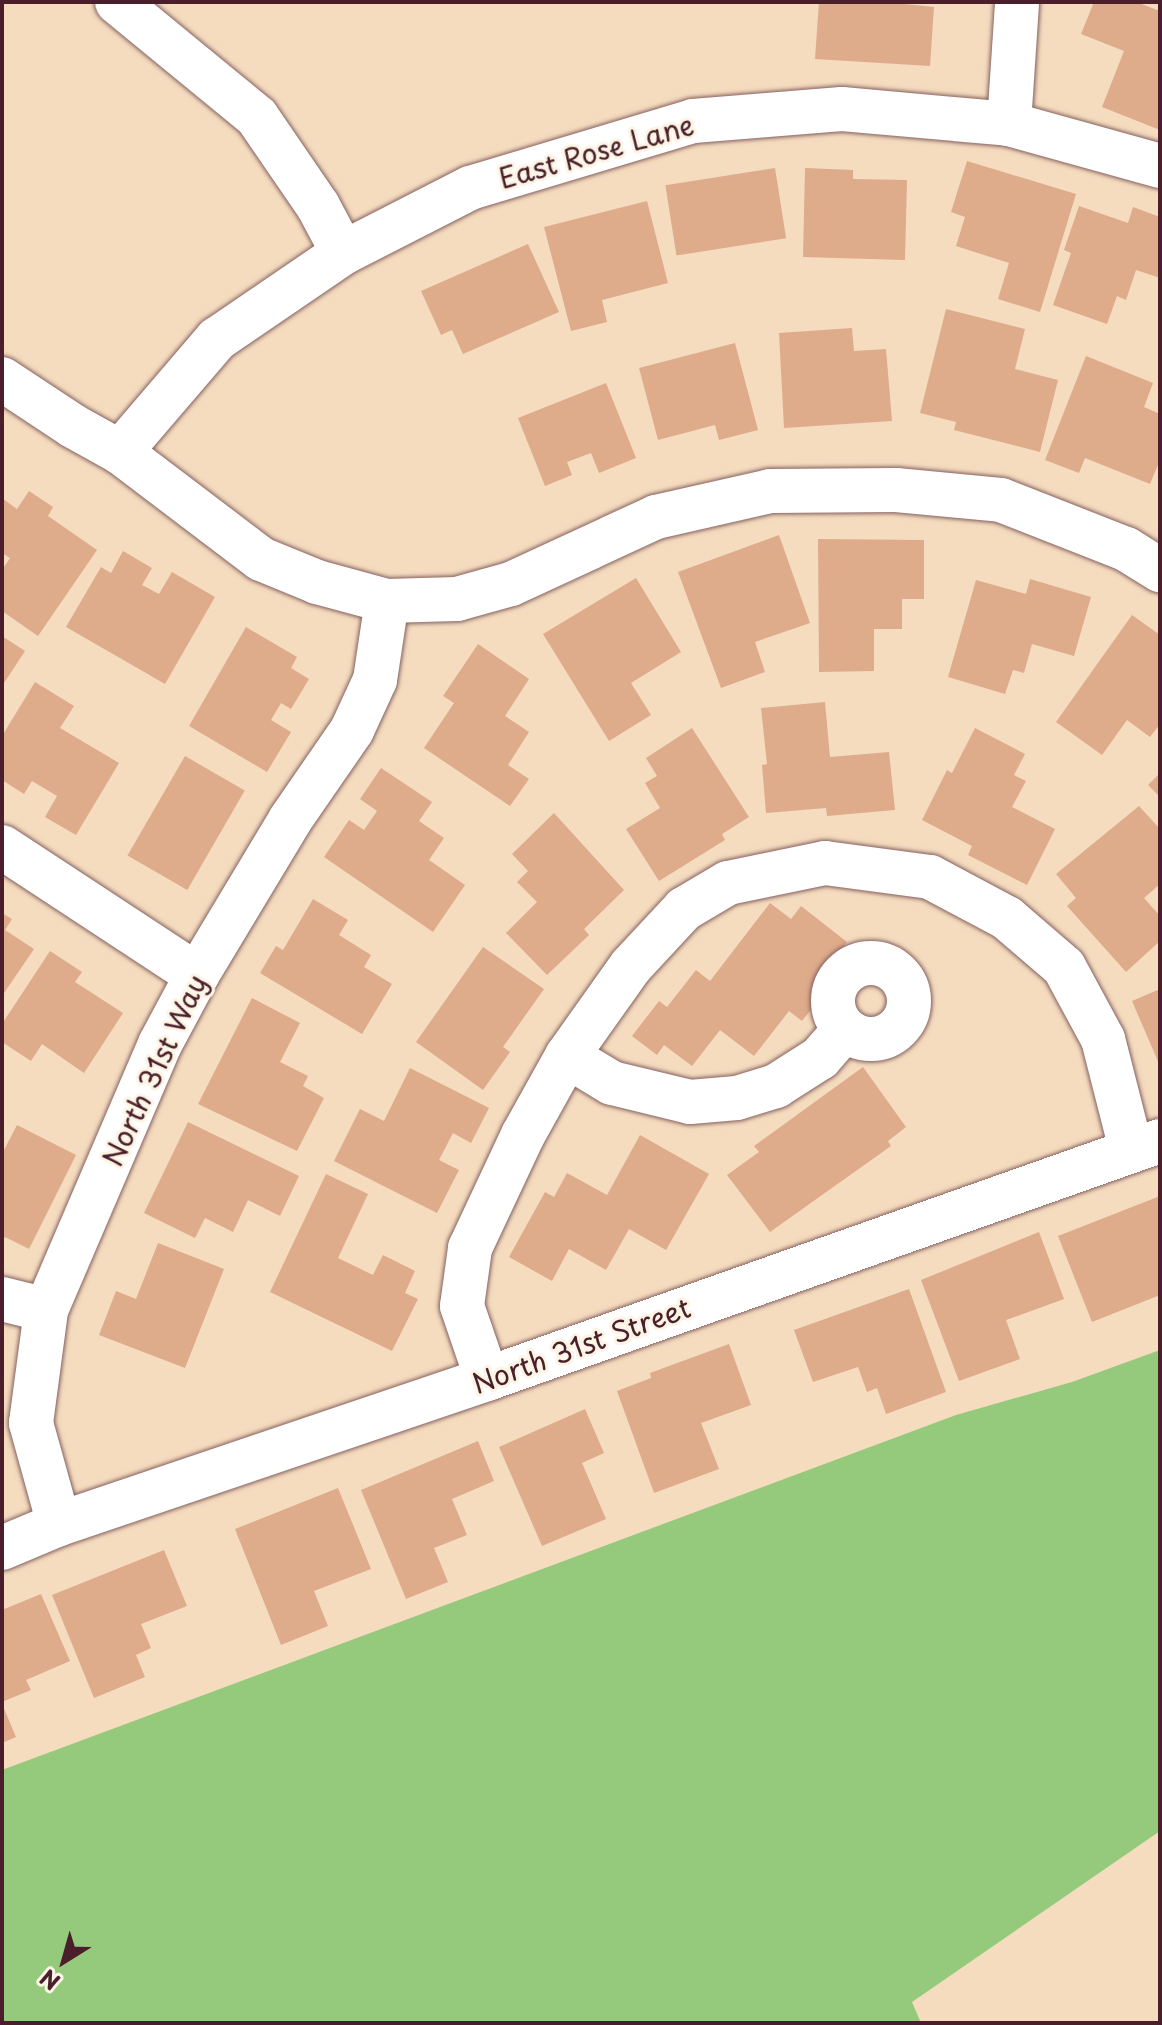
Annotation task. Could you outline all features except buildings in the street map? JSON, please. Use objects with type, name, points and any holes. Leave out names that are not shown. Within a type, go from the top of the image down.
[{"type":"street","points":[[117,2],[257,117],[318,206],[343,253]]},
{"type":"street","points":[[1009,124],[1017,2]]},
{"type":"street","name":"East Rose Lane","points":[[120,452],[217,339],[343,253],[470,188],[693,121],[842,109],[1009,124],[1160,166]]},
{"type":"street","points":[[2,379],[73,426],[120,452],[261,559],[317,582],[387,601],[457,599],[511,584],[656,517],[770,491],[896,490],[1001,500],[1126,549],[1160,570]]},
{"type":"street","name":"North 31st Way","points":[[59,1524],[31,1423],[46,1310],[160,1044],[197,975],[290,820],[352,730],[375,680],[387,601]]},
{"type":"street","points":[[2,847],[197,975]]},
{"type":"street","points":[[487,1379],[462,1306],[470,1248],[523,1135],[567,1056],[653,940],[684,909],[728,883],[825,863],[930,877],[1007,918],[1064,967],[1103,1039],[1146,1145]]},
{"type":"street","points":[[567,1056],[612,1083],[638,1090],[690,1102],[737,1098],[776,1086],[820,1058],[845,1029]]},
{"type":"street","name":"North 31st Street","points":[[2,1548],[59,1524],[487,1379],[1146,1145]]},
{"type":"street","points":[[2,1299],[46,1310]]},
{"type":"green space","points":[[1160,1350],[1160,1831],[912,2002],[921,2023],[2,2023],[2,1770],[956,1415],[1072,1382]]}]
